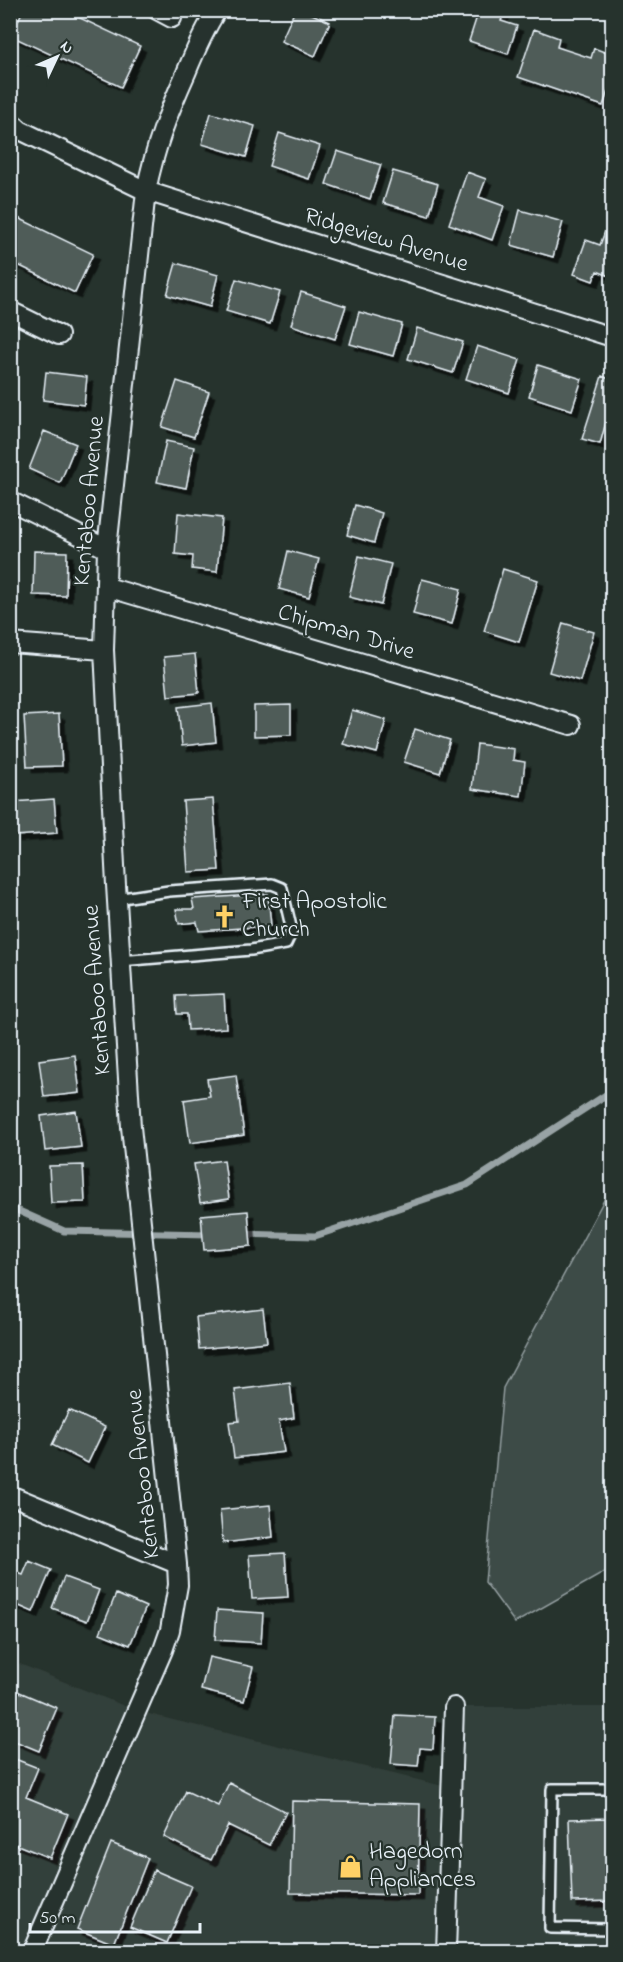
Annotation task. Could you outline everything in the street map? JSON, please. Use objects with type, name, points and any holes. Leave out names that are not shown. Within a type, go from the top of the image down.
[{"type":"street","name":"Kentaboo Avenue","points":[[32,1952],[163,1650],[170,1630],[178,1585],[131,1127],[116,899],[104,650],[107,549],[146,191],[153,155],[165,120],[199,42],[217,10]]},
{"type":"street","name":"Ridgeview Avenue","points":[[10,122],[20,130],[146,191],[612,337]]},
{"type":"street","points":[[10,311],[59,334]]},
{"type":"street","points":[[10,501],[107,549]]},
{"type":"street","name":"Chipman Drive","points":[[107,587],[571,725]]},
{"type":"street","points":[[10,643],[104,650]]},
{"type":"street","points":[[10,1495],[177,1563]]},
{"type":"street","points":[[446,1952],[454,1707]]},
{"type":"lane","points":[[116,899],[169,891],[272,884],[282,888],[292,931],[286,944],[251,950],[120,961]]},
{"type":"lane","points":[[612,1789],[552,1789],[550,1928],[612,1929]]},
{"type":"shaded area","points":[[612,1185],[612,1568],[515,1623],[485,1582],[503,1388]]},
{"type":"shaded area","points":[[10,1660],[137,1711],[451,1788],[454,1707],[612,1707],[612,1951],[11,1951]]},
{"type":"building","points":[[23,10],[63,10],[140,46],[121,87],[11,36]]},
{"type":"building","points":[[295,10],[303,10],[330,22],[315,56],[281,41]]},
{"type":"building","points":[[479,10],[504,12],[501,21],[517,26],[508,54],[469,41]]},
{"type":"building","points":[[534,29],[559,38],[557,47],[591,58],[594,48],[612,55],[612,79],[603,106],[518,77]]},
{"type":"building","points":[[211,113],[255,126],[246,157],[202,144]]},
{"type":"building","points":[[279,133],[320,146],[309,179],[269,166]]},
{"type":"building","points":[[337,151],[381,165],[370,199],[326,184]]},
{"type":"building","points":[[393,171],[438,184],[429,216],[383,203]]},
{"type":"building","points":[[467,172],[486,179],[479,197],[504,206],[492,240],[449,224]]},
{"type":"building","points":[[520,210],[563,222],[553,257],[511,245]]},
{"type":"building","points":[[10,214],[93,254],[75,293],[10,261]]},
{"type":"building","points":[[610,218],[612,218],[612,277],[597,271],[593,281],[574,274],[586,240],[600,245]]},
{"type":"building","points":[[176,263],[218,275],[210,307],[167,295]]},
{"type":"building","points":[[236,279],[280,292],[270,324],[226,311]]},
{"type":"building","points":[[301,292],[346,306],[335,339],[291,325]]},
{"type":"building","points":[[359,312],[402,324],[393,356],[350,344]]},
{"type":"building","points":[[417,328],[463,342],[453,373],[408,359]]},
{"type":"building","points":[[477,346],[520,360],[509,393],[466,379]]},
{"type":"building","points":[[538,365],[582,379],[572,410],[529,396]]},
{"type":"building","points":[[46,372],[87,377],[84,405],[43,400]]},
{"type":"building","points":[[602,376],[612,380],[612,424],[606,422],[600,444],[582,439]]},
{"type":"building","points":[[177,381],[209,392],[194,437],[162,427]]},
{"type":"building","points":[[44,431],[76,444],[60,483],[29,469]]},
{"type":"building","points":[[166,441],[194,447],[186,488],[157,482]]},
{"type":"building","points":[[355,505],[382,513],[374,543],[347,535]]},
{"type":"building","points":[[178,513],[222,518],[217,572],[192,569],[193,556],[175,554]]},
{"type":"building","points":[[34,551],[67,552],[66,596],[33,595]]},
{"type":"building","points":[[288,551],[319,559],[309,597],[279,589]]},
{"type":"building","points":[[359,556],[391,564],[381,605],[349,597]]},
{"type":"building","points":[[503,569],[538,580],[519,642],[484,631]]},
{"type":"building","points":[[422,579],[461,589],[452,624],[413,614]]},
{"type":"building","points":[[563,623],[594,632],[580,681],[549,672]]},
{"type":"building","points":[[195,654],[199,693],[168,696],[164,657]]},
{"type":"building","points":[[212,703],[216,742],[182,746],[178,707]]},
{"type":"building","points":[[291,705],[291,735],[254,736],[254,706]]},
{"type":"building","points":[[352,710],[386,720],[377,753],[343,744]]},
{"type":"building","points":[[59,714],[62,766],[27,767],[24,716]]},
{"type":"building","points":[[415,729],[450,740],[440,773],[404,762]]},
{"type":"building","points":[[477,744],[514,749],[513,760],[525,762],[521,796],[472,789]]},
{"type":"building","points":[[54,799],[57,833],[15,836],[13,802]]},
{"type":"building","points":[[213,799],[219,870],[188,872],[183,801]]},
{"type":"building","name":"First Apostolic Church","points":[[268,894],[271,926],[199,931],[197,922],[179,924],[176,909],[194,909],[192,899]]},
{"type":"building","points":[[224,994],[226,1028],[188,1030],[187,1014],[177,1014],[176,996]]},
{"type":"building","points":[[75,1055],[80,1093],[44,1097],[39,1060]]},
{"type":"building","points":[[236,1075],[244,1135],[190,1143],[184,1100],[210,1096],[207,1079]]},
{"type":"building","points":[[76,1111],[81,1147],[45,1151],[41,1116]]},
{"type":"building","points":[[224,1160],[229,1199],[200,1203],[194,1164]]},
{"type":"building","points":[[83,1165],[85,1202],[51,1203],[49,1166]]},
{"type":"building","points":[[248,1211],[251,1246],[204,1250],[201,1215]]},
{"type":"building","points":[[263,1309],[267,1342],[199,1349],[196,1317]]},
{"type":"building","points":[[290,1383],[294,1418],[279,1421],[284,1452],[234,1458],[229,1422],[239,1421],[235,1390]]},
{"type":"building","points":[[69,1410],[105,1427],[88,1463],[52,1445]]},
{"type":"building","points":[[270,1505],[273,1537],[223,1543],[220,1510]]},
{"type":"building","points":[[285,1553],[288,1597],[252,1599],[249,1555]]},
{"type":"building","points":[[29,1561],[51,1570],[33,1612],[10,1602],[10,1576],[13,1571],[23,1575]]},
{"type":"building","points":[[64,1577],[99,1590],[87,1621],[52,1608]]},
{"type":"building","points":[[116,1594],[146,1607],[130,1645],[100,1633]]},
{"type":"building","points":[[217,1610],[263,1613],[261,1643],[215,1640]]},
{"type":"building","points":[[209,1657],[253,1667],[244,1701],[201,1690]]},
{"type":"building","points":[[10,1688],[57,1708],[39,1751],[10,1739]]},
{"type":"building","points":[[395,1715],[435,1717],[433,1749],[420,1748],[418,1766],[391,1764]]},
{"type":"building","points":[[10,1757],[38,1768],[26,1797],[68,1814],[50,1858],[10,1842]]},
{"type":"building","points":[[229,1783],[286,1812],[269,1845],[228,1825],[211,1860],[164,1837],[186,1791],[218,1806]]},
{"type":"building","points":[[292,1801],[420,1804],[418,1895],[290,1893]]},
{"type":"building","points":[[612,1818],[612,1901],[572,1902],[569,1819]]},
{"type":"building","points":[[111,1843],[148,1858],[114,1944],[77,1929]]},
{"type":"building","points":[[154,1870],[191,1886],[167,1943],[130,1927]]},
{"type":"waterway","points":[[242,1234],[315,1236],[467,1185],[612,1091]]},
{"type":"waterway","points":[[10,1207],[64,1231],[210,1234]]},
{"type":"place","name":"First Apostolic Church","points":[[224,916]]},
{"type":"place","name":"Hagedorn Appliances","points":[[351,1866]]}]
